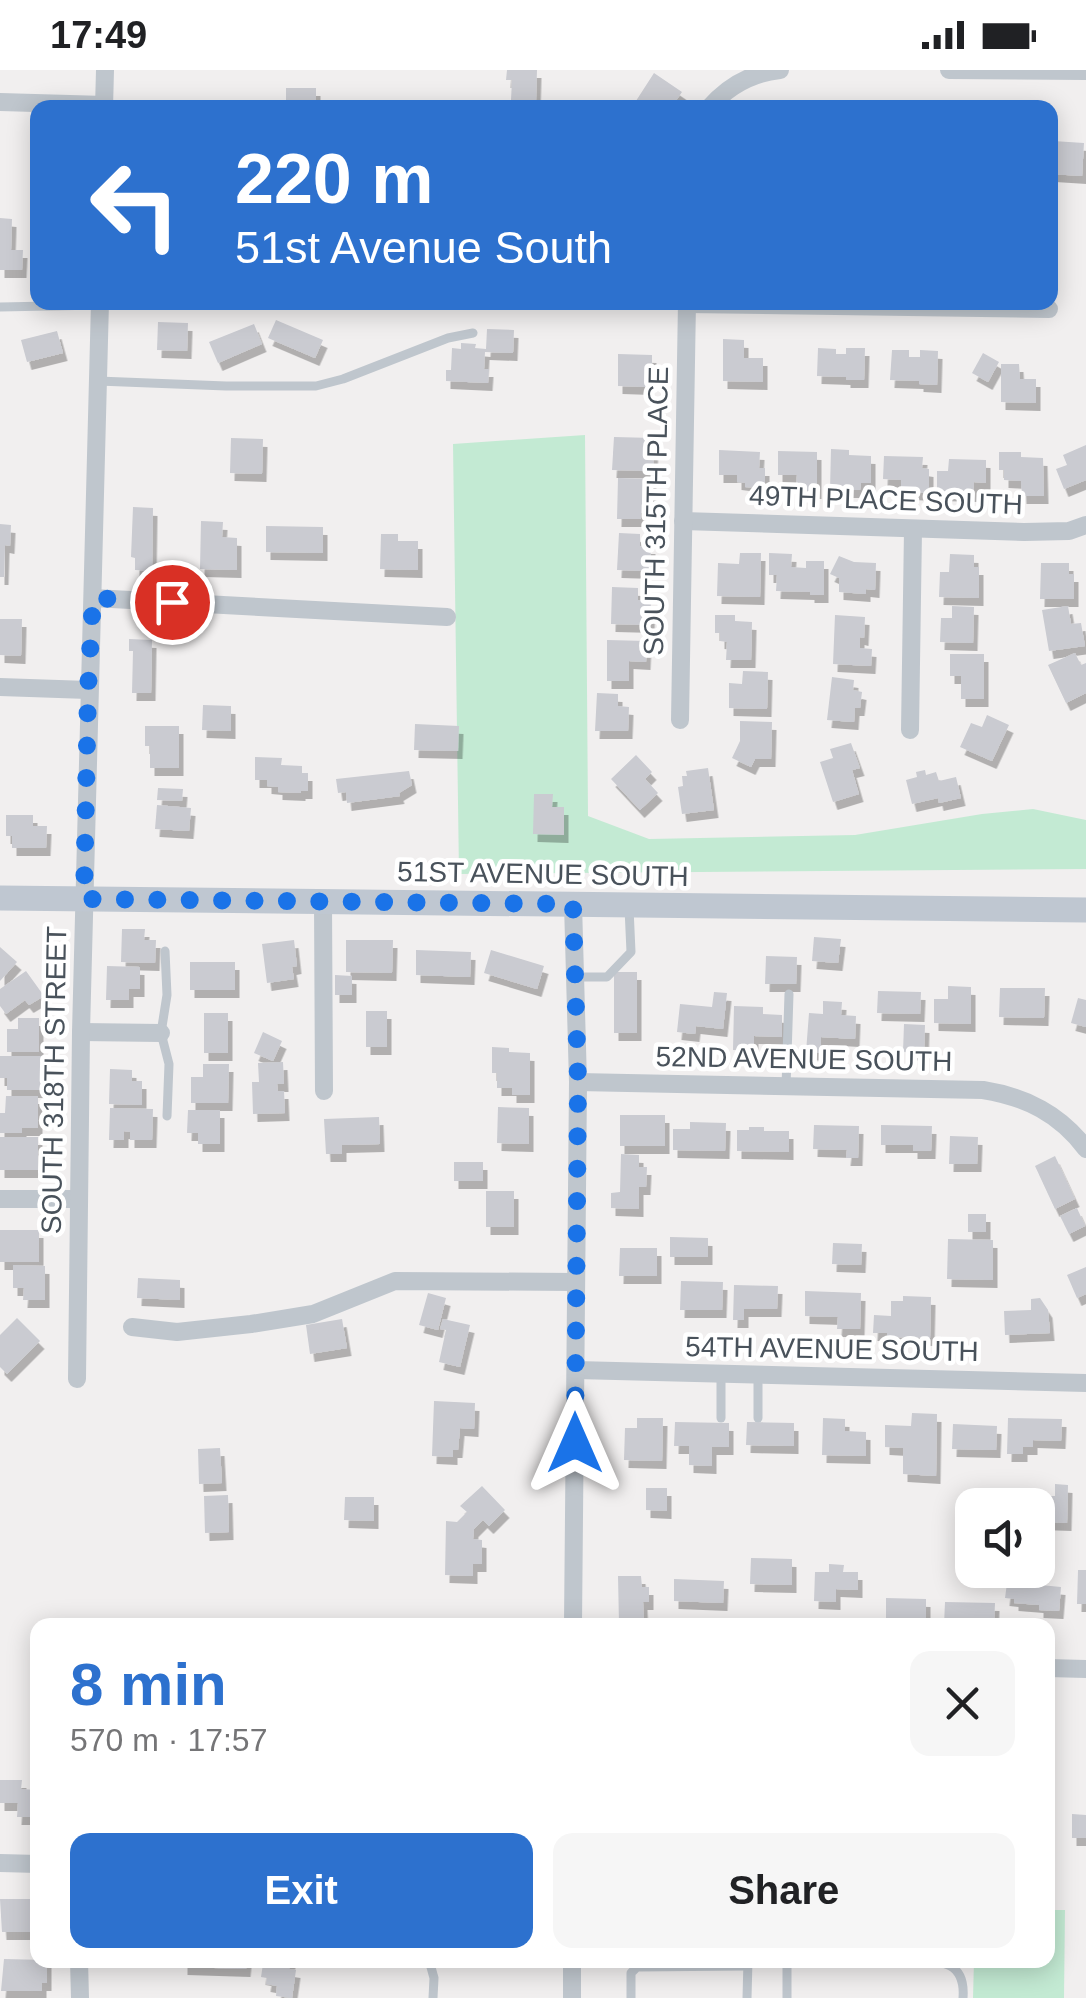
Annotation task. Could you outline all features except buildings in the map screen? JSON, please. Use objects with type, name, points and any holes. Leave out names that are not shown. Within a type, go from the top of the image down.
[{"type":"main road","name":"51ST AVENUE SOUTH","points":[[0,898],[1086,910]]},
{"type":"street","points":[[104,100],[106,70]]},
{"type":"street","points":[[716,100],[739,82],[780,70]]},
{"type":"street","points":[[949,70],[1086,71]]},
{"type":"street","points":[[0,102],[30,103]]},
{"type":"street","name":"SOUTH 318TH STREET","points":[[77,1380],[88,690],[100,310]]},
{"type":"street","name":"SOUTH 315TH PLACE","points":[[680,720],[687,310]]},
{"type":"street","name":"49TH PLACE SOUTH","points":[[683,521],[1054,532],[1086,525]]},
{"type":"street","points":[[910,730],[913,530]]},
{"type":"street","points":[[93,598],[446,618]]},
{"type":"street","points":[[0,687],[88,690]]},
{"type":"street","points":[[323,902],[324,1092]]},
{"type":"street","points":[[573,904],[578,1082],[573,1618]]},
{"type":"street","points":[[81,1032],[161,1032]]},
{"type":"street","name":"52ND AVENUE SOUTH","points":[[578,1082],[984,1090],[1008,1094],[1048,1112],[1086,1149]]},
{"type":"street","points":[[0,1198],[79,1198]]},
{"type":"street","points":[[132,1328],[177,1332],[313,1314],[395,1282],[576,1282]]},
{"type":"street","name":"54TH AVENUE SOUTH","points":[[576,1370],[1086,1383]]},
{"type":"street","points":[[1055,1668],[1086,1668]]},
{"type":"street","points":[[0,1863],[30,1864]]},
{"type":"street","points":[[79,1968],[80,1998]]},
{"type":"street","points":[[572,1968],[572,1998]]},
{"type":"lane","points":[[0,308],[30,307]]},
{"type":"lane","points":[[98,381],[316,386],[448,338],[473,333]]},
{"type":"lane","points":[[575,977],[607,977],[631,952],[629,905]]},
{"type":"lane","points":[[166,951],[161,1032],[169,1064],[167,1116]]},
{"type":"lane","points":[[786,1087],[790,994]]},
{"type":"lane","points":[[721,1374],[721,1418]]},
{"type":"lane","points":[[758,1374],[758,1418]]},
{"type":"lane","points":[[431,1968],[433,1998]]},
{"type":"lane","points":[[631,1998],[632,1973],[636,1968]]},
{"type":"lane","points":[[747,1998],[748,1968]]},
{"type":"lane","points":[[787,1968],[787,1998]]},
{"type":"lane","points":[[956,1968],[962,1979],[963,1998]]},
{"type":"green space","points":[[585,435],[588,816],[649,839],[855,835],[1033,809],[1086,820],[1086,869],[459,874],[453,444]]},
{"type":"green space","points":[[1055,1910],[1065,1910],[1064,1998],[973,1998],[974,1968],[1055,1968]]},
{"type":"route","points":[[172,602],[93,598],[84,899],[573,904],[578,1082],[575,1443]]}]
